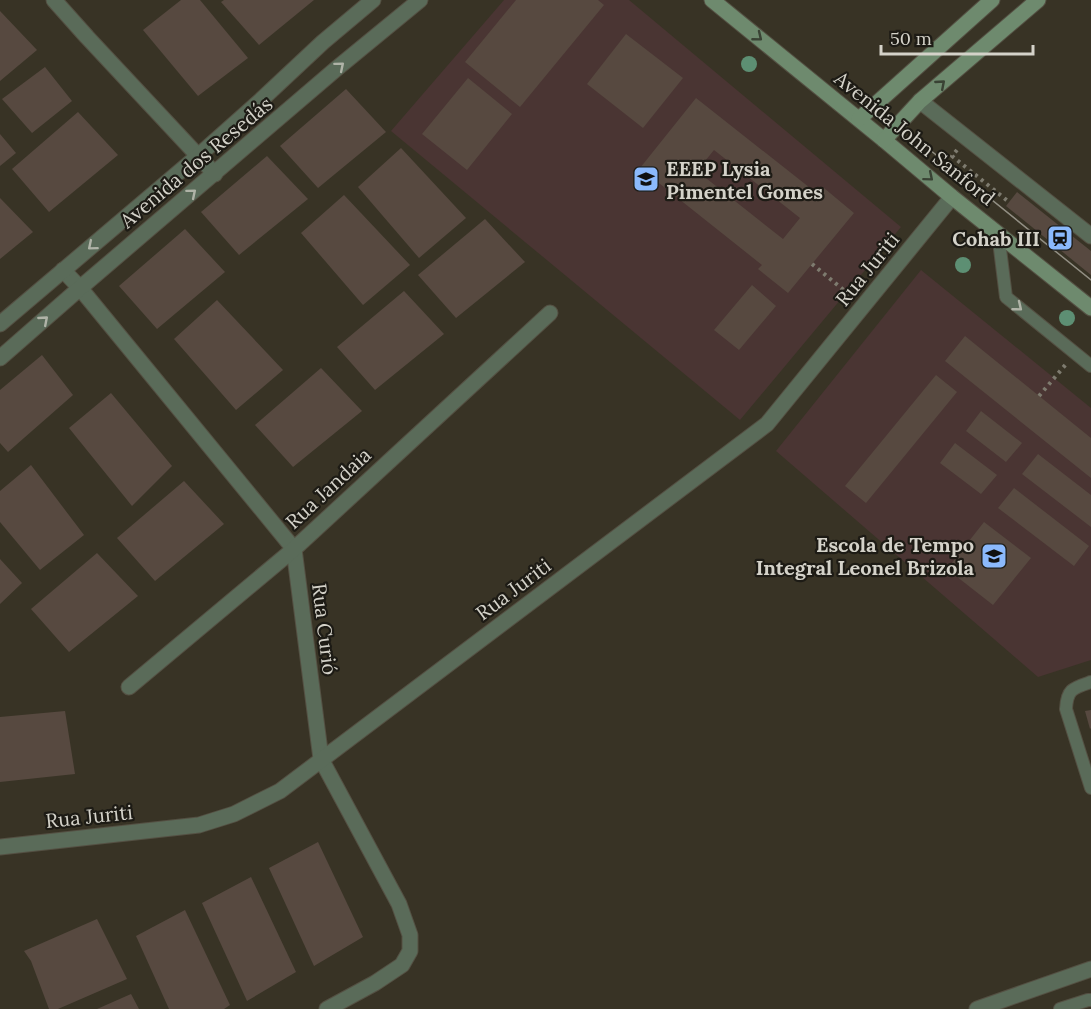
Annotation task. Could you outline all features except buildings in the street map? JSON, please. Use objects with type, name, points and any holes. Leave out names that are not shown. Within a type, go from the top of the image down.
[{"type":"main road","name":"Avenida John Sanford","points":[[712,0],[1091,308]]},
{"type":"main road","points":[[859,119],[992,0]]},
{"type":"main road","points":[[884,140],[920,101],[1038,0]]},
{"type":"street","points":[[54,0],[215,174]]},
{"type":"street","name":"Avenida dos Resedás","points":[[0,324],[198,156],[323,42],[373,0]]},
{"type":"street","name":"Avenida dos Resedás","points":[[0,358],[336,69],[420,0]]},
{"type":"street","points":[[920,101],[1090,234]]},
{"type":"street","name":"Rua Juriti","points":[[0,847],[199,825],[234,814],[280,791],[767,424],[952,197]]},
{"type":"street","points":[[63,270],[294,549]]},
{"type":"street","name":"Rua Jandaia","points":[[129,687],[294,549],[550,313]]},
{"type":"street","name":"Rua Curió","points":[[294,549],[321,759],[399,904],[410,935],[410,951],[402,965],[375,983],[327,1009]]},
{"type":"street","points":[[977,1009],[1091,969]]},
{"type":"lane","points":[[998,233],[1006,297],[1091,366]]},
{"type":"lane","points":[[1091,682],[1073,688],[1066,697],[1066,709],[1091,788]]},
{"type":"lane","points":[[1060,1009],[1090,1000]]},
{"type":"path","points":[[952,156],[1009,202]]},
{"type":"path","points":[[812,264],[863,306]]},
{"type":"path","points":[[1039,396],[1075,353]]},
{"type":"shaded area","name":"EEEP Lysia Pimentel Gomes","points":[[504,0],[629,0],[901,227],[740,420],[391,131]]},
{"type":"shaded area","name":"Escola de Tempo Integral Leonel Brizola","points":[[921,270],[1091,408],[1091,660],[1038,677],[776,451]]},
{"type":"tram line","points":[[930,150],[1091,280]]},
{"type":"place","name":"EEEP Lysia Pimentel Gomes","points":[[646,179]]},
{"type":"place","name":"Cohab III","points":[[1060,238]]},
{"type":"place","name":"Escola de Tempo Integral Leonel Brizola","points":[[994,556]]}]
